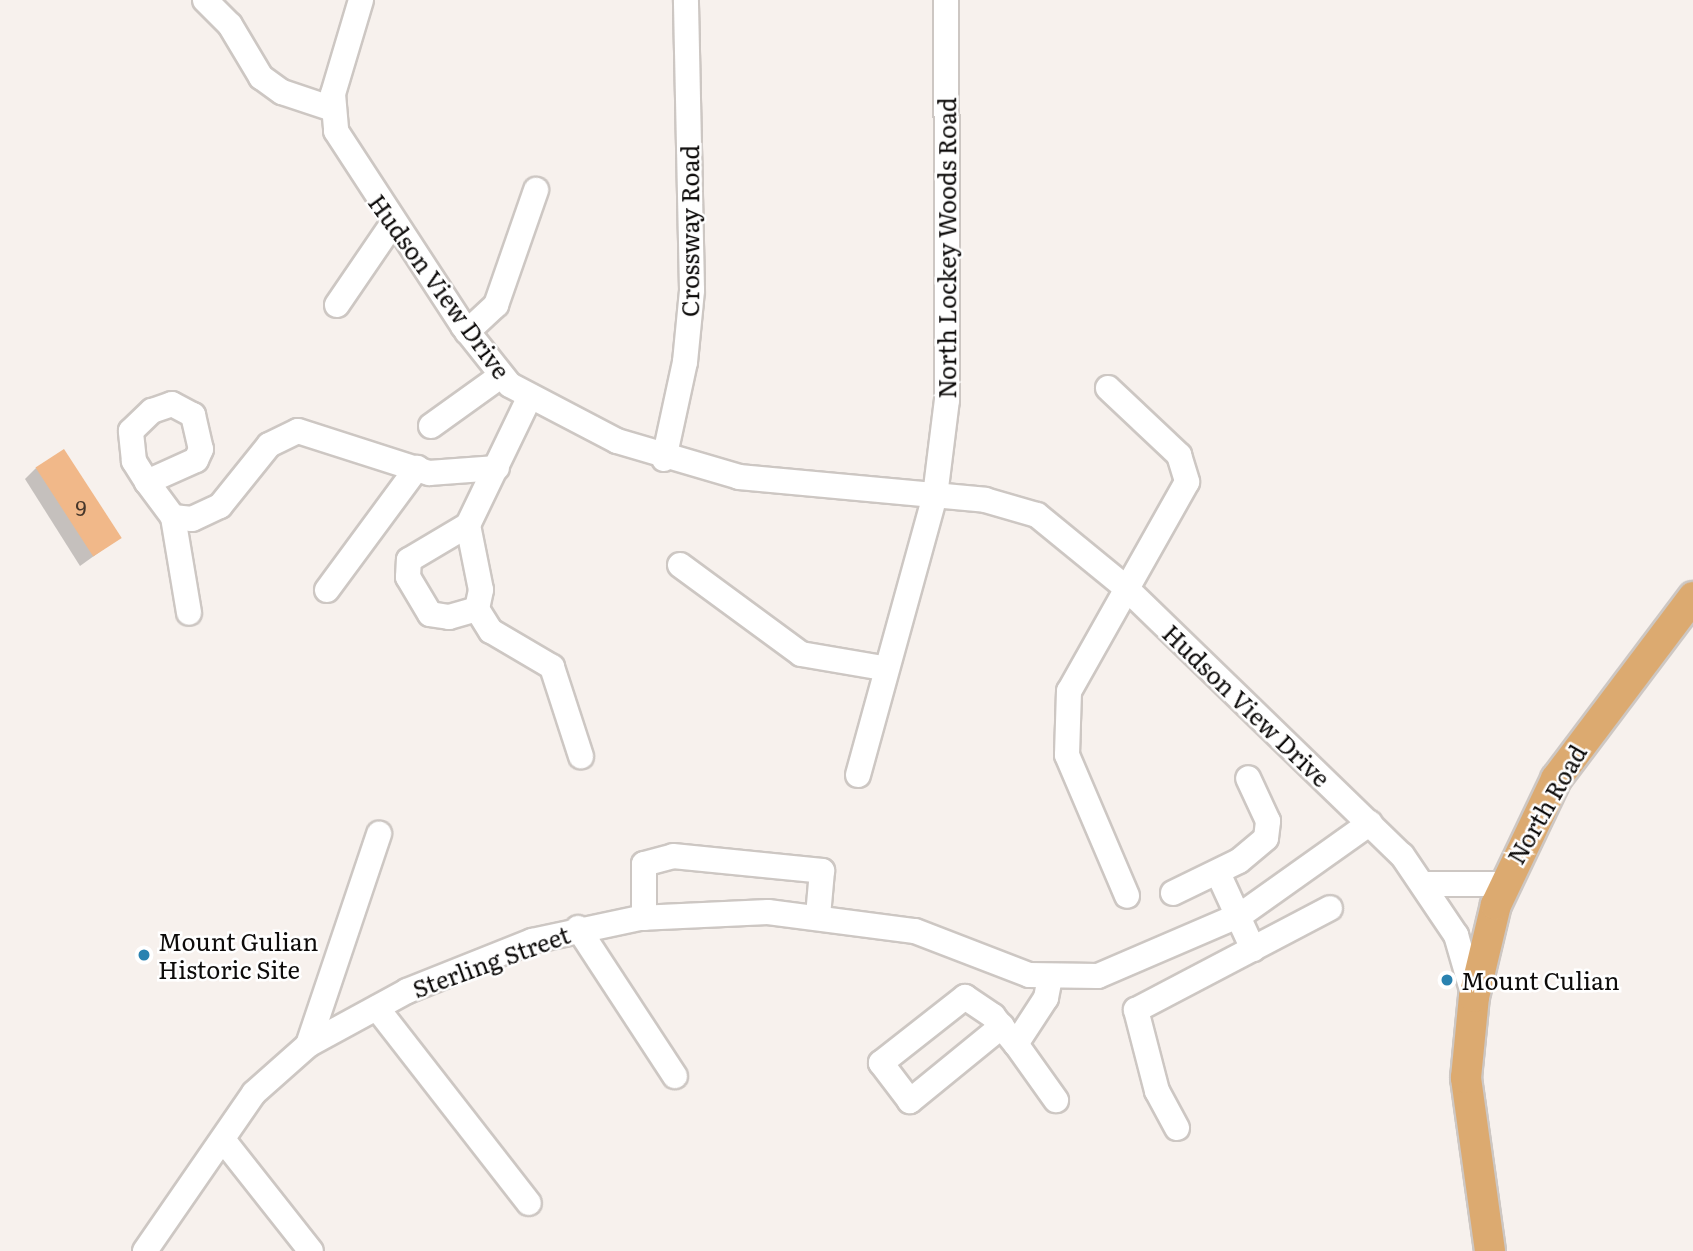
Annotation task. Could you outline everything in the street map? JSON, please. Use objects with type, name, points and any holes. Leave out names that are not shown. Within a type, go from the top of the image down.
[{"type":"main road","name":"North Road","points":[[1490,1251],[1466,1078],[1474,997],[1503,884],[1573,752],[1693,597]]},
{"type":"street","points":[[205,0],[230,25],[261,77],[282,92],[333,109],[361,0]]},
{"type":"street","name":"Crossway Road","points":[[664,459],[685,362],[692,290],[686,0]]},
{"type":"street","name":"North Lockey Woods Road","points":[[858,775],[883,668],[935,496],[947,400],[946,0]]},
{"type":"street","name":"Hudson View Drive","points":[[333,109],[348,157],[467,332],[502,375],[529,398],[664,459],[738,477],[997,502],[1037,514],[1125,587],[1370,822],[1426,884],[1456,934],[1474,997]]},
{"type":"street","points":[[467,332],[496,305],[536,190]]},
{"type":"street","points":[[337,305],[393,223]]},
{"type":"street","points":[[431,426],[502,375]]},
{"type":"street","points":[[1108,388],[1186,469],[1184,496],[1125,587],[1069,691],[1067,755],[1127,896]]},
{"type":"street","points":[[477,609],[449,617],[430,614],[408,577],[409,560],[423,547],[468,525],[529,398]]},
{"type":"street","points":[[173,517],[192,519],[220,506],[269,445],[298,431],[417,468],[455,475],[497,468]]},
{"type":"street","points":[[327,590],[417,468]]},
{"type":"street","points":[[147,482],[173,517],[189,612]]},
{"type":"street","points":[[468,525],[481,590],[477,609],[491,631],[552,667],[582,756]]},
{"type":"street","points":[[680,565],[801,654],[883,668]]},
{"type":"street","points":[[1173,893],[1218,873],[1265,838],[1268,821],[1248,778]]},
{"type":"street","points":[[1056,1100],[1009,1035],[976,1001],[956,1000],[881,1063],[910,1101],[1009,1035],[1046,998],[1059,979],[1130,966],[1239,916],[1370,822]]},
{"type":"street","points":[[308,1045],[379,834]]},
{"type":"street","points":[[644,918],[641,869],[652,859],[673,856],[822,871],[818,916]]},
{"type":"street","points":[[1218,873],[1253,949]]},
{"type":"street","points":[[1426,884],[1503,884]]},
{"type":"street","points":[[1177,1128],[1157,1091],[1136,1010],[1330,908]]},
{"type":"street","name":"Sterling Street","points":[[145,1251],[224,1141],[254,1093],[308,1045],[451,971],[578,928],[644,918],[818,916],[915,931],[1059,979]]},
{"type":"street","points":[[578,928],[675,1076]]},
{"type":"street","points":[[377,1008],[529,1203]]},
{"type":"street","points":[[224,1141],[311,1251]]},
{"type":"building","points":[[64,449],[122,538],[93,556],[35,468]]},
{"type":"place","name":"Mount Gulian Historic Site","points":[[144,955]]},
{"type":"place","name":"Mount Culian","points":[[1447,980]]}]
